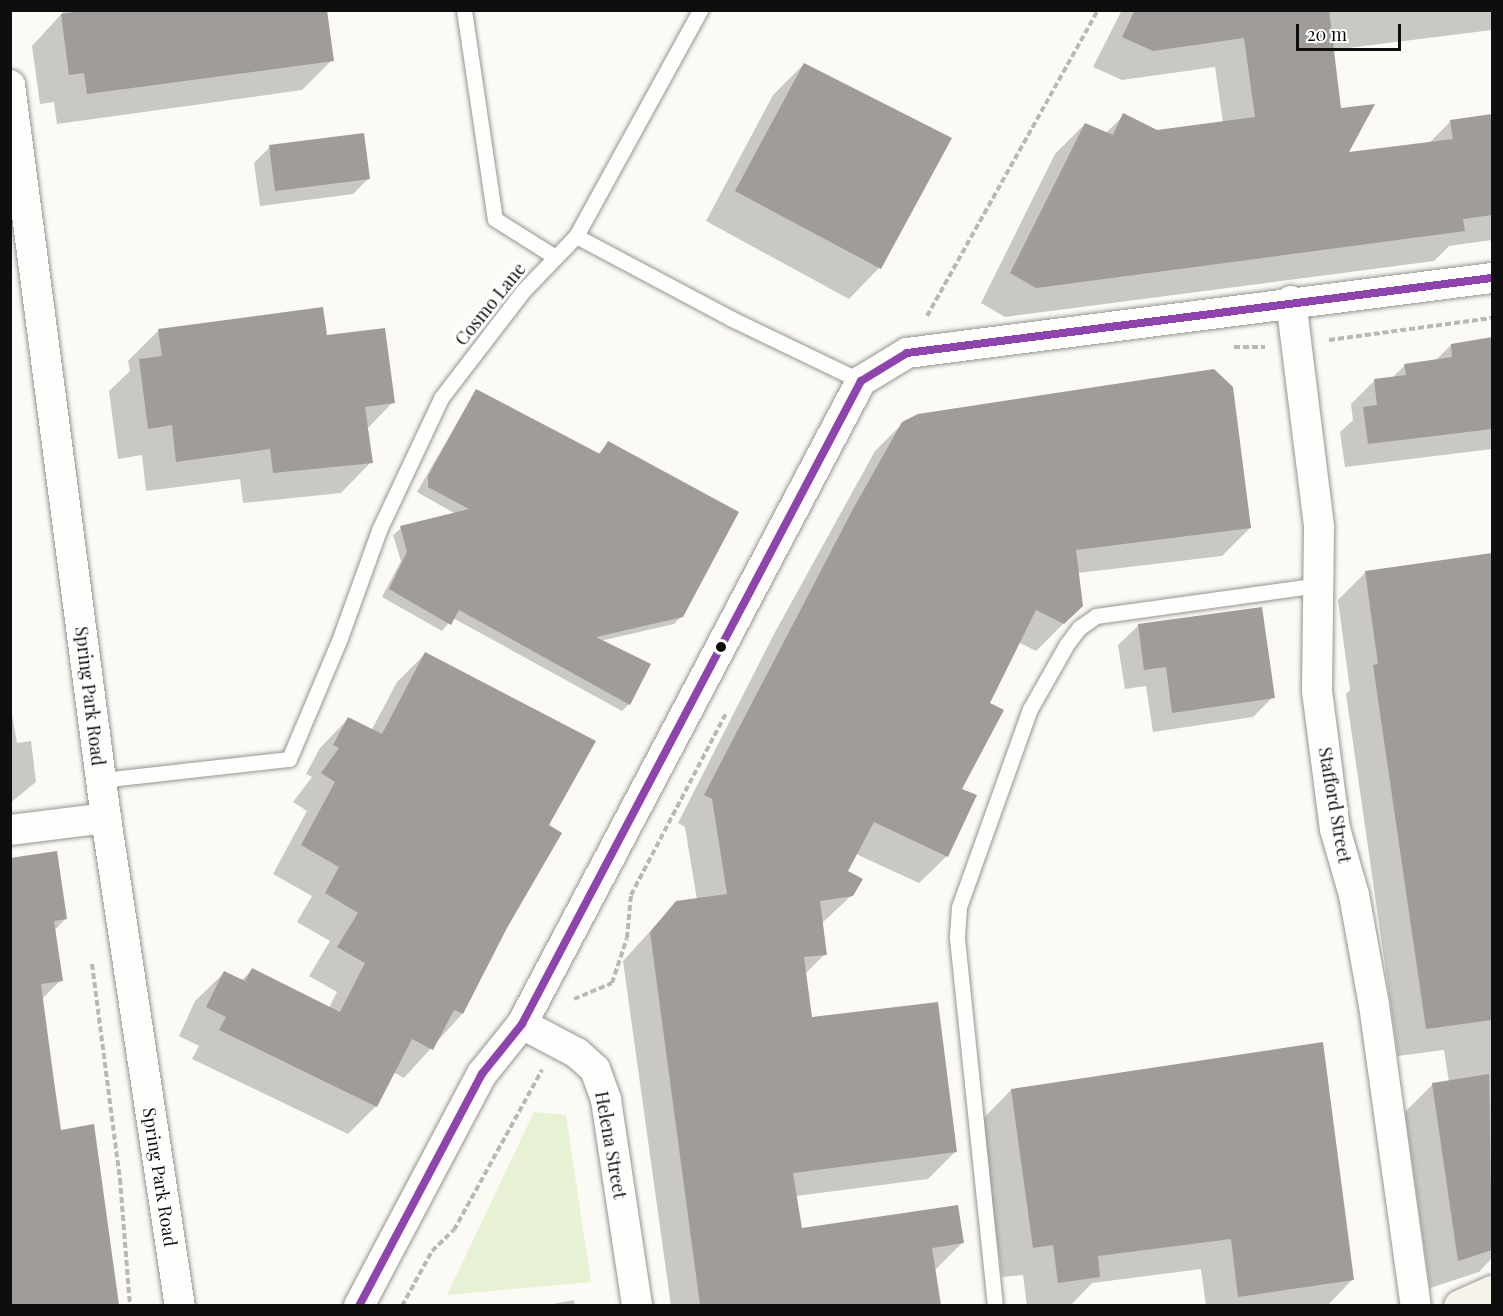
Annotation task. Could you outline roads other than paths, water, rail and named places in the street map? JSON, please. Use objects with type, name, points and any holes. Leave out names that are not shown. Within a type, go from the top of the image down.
[{"type":"street","name":"Spring Park Road","points":[[10,85],[106,818],[180,1305]]},
{"type":"street","points":[[359,1305],[482,1074],[522,1024],[861,381],[907,353],[1492,278]]},
{"type":"street","name":"Stafford Street","points":[[1291,302],[1319,526],[1317,691],[1335,829],[1361,929],[1416,1305]]},
{"type":"street","points":[[10,830],[106,818]]},
{"type":"street","name":"Helena Street","points":[[522,1024],[577,1053],[595,1069],[606,1100],[637,1305]]},
{"type":"street","points":[[1460,1305],[1492,1292]]},
{"type":"lane","points":[[464,10],[495,219],[555,257]]},
{"type":"lane","name":"Cosmo Lane","points":[[101,780],[289,759],[340,638],[379,530],[441,398],[517,298],[576,236],[700,10]]},
{"type":"lane","points":[[576,236],[732,319],[861,381]]},
{"type":"lane","points":[[995,1305],[957,936],[959,907],[1030,709],[1079,628],[1096,616],[1318,585]]}]
